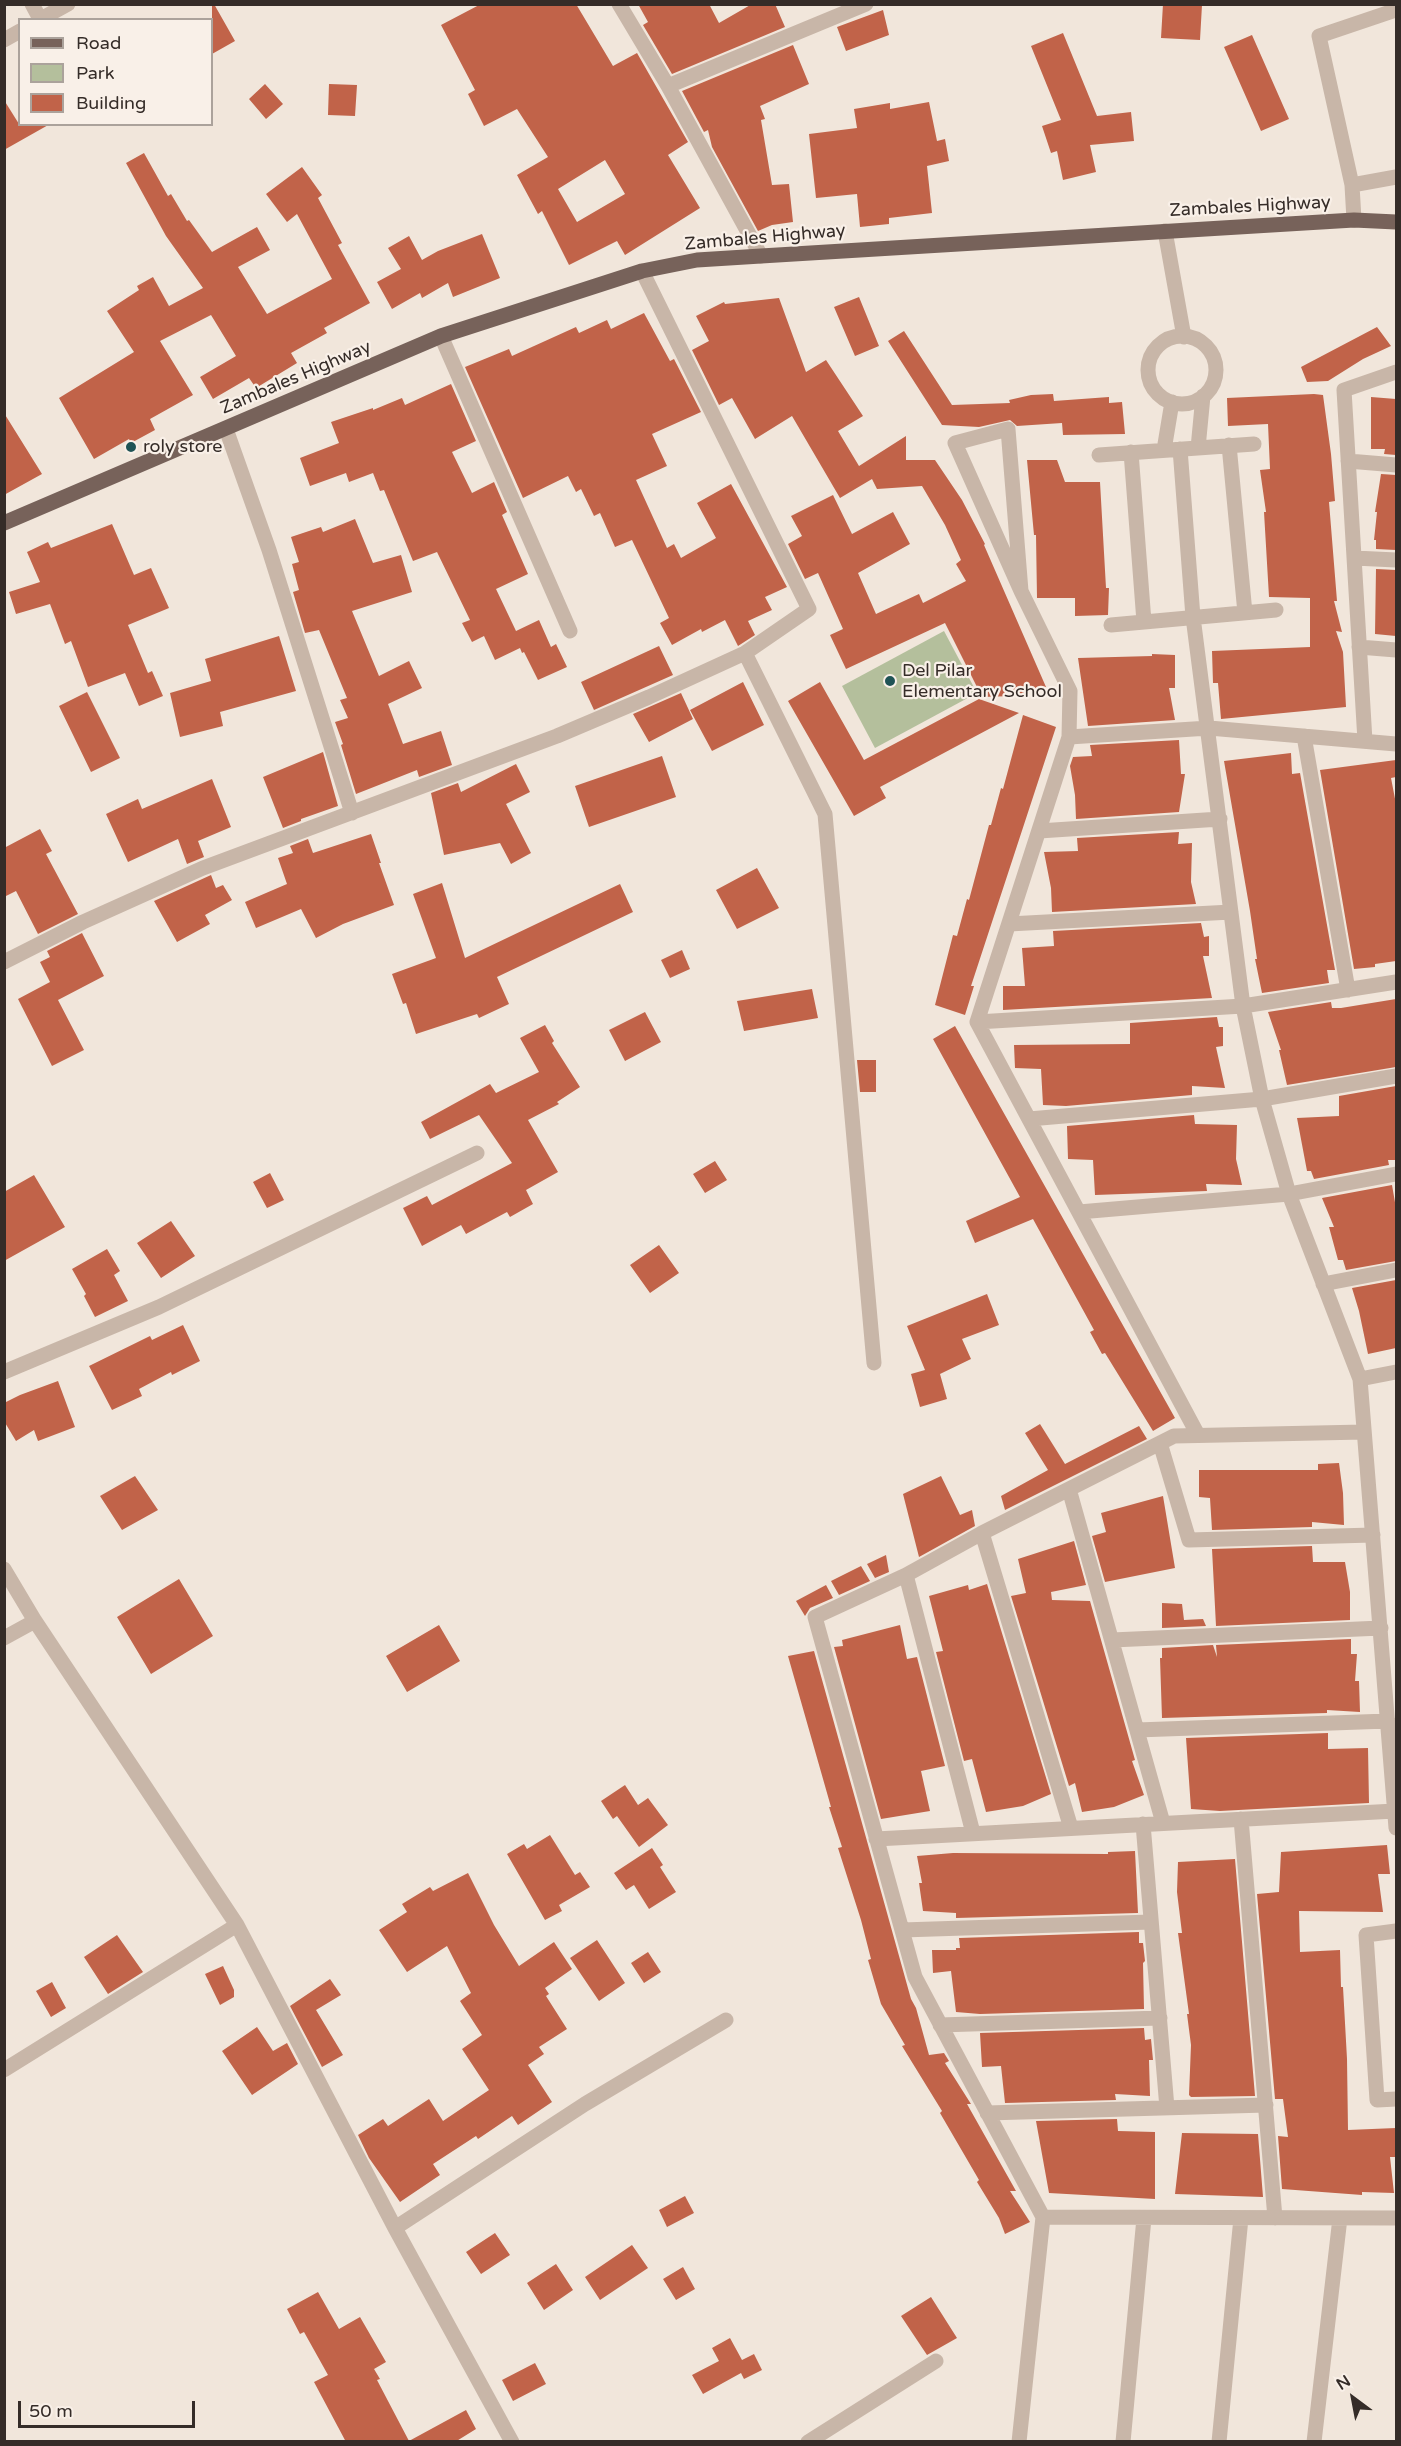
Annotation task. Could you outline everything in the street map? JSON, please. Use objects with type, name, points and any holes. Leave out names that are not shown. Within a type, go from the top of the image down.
[{"type":"main road","name":"Zambales Highway","points":[[4,523],[441,336],[642,271],[697,260],[1354,220],[1396,222]]},
{"type":"street","points":[[32,4],[39,18]]},
{"type":"street","points":[[41,18],[68,4]]},
{"type":"street","points":[[619,4],[668,86],[761,256]]},
{"type":"street","points":[[668,86],[866,4]]},
{"type":"street","points":[[1354,220],[1352,185],[1319,36],[1396,10]]},
{"type":"street","points":[[4,40],[18,32]]},
{"type":"street","points":[[1352,185],[1396,177]]},
{"type":"street","points":[[1165,231],[1184,337]]},
{"type":"street","points":[[4,962],[83,922],[203,868],[557,736],[649,698],[745,653],[809,609],[642,271]]},
{"type":"street","points":[[441,336],[570,631]]},
{"type":"street","points":[[1184,337],[1201,342],[1210,350],[1215,360],[1216,372],[1214,383],[1203,396],[1188,404],[1172,402],[1156,393],[1151,384],[1149,363],[1160,345],[1169,340],[1184,337]]},
{"type":"street","points":[[1365,741],[1344,390],[1396,372]]},
{"type":"street","points":[[1198,448],[1203,396]]},
{"type":"street","points":[[1164,450],[1172,402]]},
{"type":"street","points":[[225,429],[269,550],[352,813]]},
{"type":"street","points":[[1021,591],[1008,429],[955,443],[1021,591],[1070,691],[1069,737],[977,1022],[1198,1436]]},
{"type":"street","points":[[1099,455],[1254,444]]},
{"type":"street","points":[[1229,446],[1245,613]]},
{"type":"street","points":[[1180,449],[1193,617],[1209,728],[1242,1006],[1262,1099],[1289,1194],[1360,1379],[1396,1828]]},
{"type":"street","points":[[1131,452],[1144,622]]},
{"type":"street","points":[[1348,461],[1396,465]]},
{"type":"street","points":[[1354,558],[1396,560]]},
{"type":"street","points":[[1111,625],[1276,610]]},
{"type":"street","points":[[1359,647],[1396,650]]},
{"type":"street","points":[[745,653],[825,814],[874,1363]]},
{"type":"street","points":[[1069,737],[1209,728],[1396,744]]},
{"type":"street","points":[[1304,736],[1348,990]]},
{"type":"street","points":[[1039,831],[1220,819]]},
{"type":"street","points":[[1010,924],[1231,912]]},
{"type":"street","points":[[977,1022],[1242,1006],[1396,982]]},
{"type":"street","points":[[1029,1119],[1262,1099],[1396,1076]]},
{"type":"street","points":[[4,1372],[159,1307],[477,1154]]},
{"type":"street","points":[[1079,1212],[1289,1194],[1396,1174]]},
{"type":"street","points":[[1323,1284],[1396,1270]]},
{"type":"street","points":[[1360,1379],[1396,1372]]},
{"type":"street","points":[[1019,2442],[1043,2217],[915,1977],[815,1617],[906,1575],[982,1533],[1173,1436],[1364,1432]]},
{"type":"street","points":[[1160,1443],[1189,1540],[1373,1535]]},
{"type":"street","points":[[1069,1489],[1163,1823]]},
{"type":"street","points":[[982,1533],[1071,1828]]},
{"type":"street","points":[[4,1569],[35,1621],[237,1925],[395,2228],[512,2442]]},
{"type":"street","points":[[906,1575],[973,1833]]},
{"type":"street","points":[[4,1638],[35,1621]]},
{"type":"street","points":[[1112,1640],[1381,1628]]},
{"type":"street","points":[[1137,1730],[1388,1721]]},
{"type":"street","points":[[876,1839],[1395,1811]]},
{"type":"street","points":[[1241,1818],[1275,2217]]},
{"type":"street","points":[[1143,1824],[1167,2108]]},
{"type":"street","points":[[902,1930],[1151,1922]]},
{"type":"street","points":[[4,2070],[237,1925]]},
{"type":"street","points":[[1396,1931],[1366,1935],[1377,2100],[1396,2099]]},
{"type":"street","points":[[940,2025],[1160,2018]]},
{"type":"street","points":[[395,2228],[585,2104],[726,2020]]},
{"type":"street","points":[[987,2113],[1266,2105]]},
{"type":"street","points":[[1043,2217],[1396,2218]]},
{"type":"street","points":[[1123,2442],[1144,2218]]},
{"type":"street","points":[[1219,2442],[1241,2218]]},
{"type":"street","points":[[1314,2442],[1340,2218]]},
{"type":"street","points":[[807,2442],[936,2361]]},
{"type":"green space","points":[[944,631],[977,693],[875,748],[842,686]]},
{"type":"building","points":[[212,4],[214,4],[235,41],[213,53],[213,18]]},
{"type":"building","points":[[481,4],[576,4],[613,66],[637,53],[688,142],[668,155],[700,208],[625,255],[617,241],[569,265],[542,211],[538,214],[517,175],[548,157],[517,109],[484,126],[468,94],[475,90],[441,25]],"holes":[[[605,160],[625,194],[577,222],[558,189]]]},
{"type":"building","points":[[638,4],[709,4],[719,23],[752,4],[775,4],[785,27],[672,74],[643,25],[648,22]]},
{"type":"building","points":[[1163,4],[1202,5],[1200,40],[1161,38]]},
{"type":"building","points":[[883,10],[889,35],[846,51],[837,27]]},
{"type":"building","points":[[1063,33],[1097,116],[1131,112],[1134,141],[1090,145],[1096,172],[1063,180],[1057,151],[1051,153],[1042,126],[1061,120],[1031,46]]},
{"type":"building","points":[[1252,35],[1289,119],[1261,131],[1224,47]]},
{"type":"building","points":[[793,45],[809,84],[760,106],[765,119],[761,120],[772,185],[789,184],[793,222],[772,225],[758,231],[712,147],[708,130],[704,132],[682,91]]},
{"type":"building","points":[[265,84],[283,104],[266,119],[249,99]]},
{"type":"building","points":[[329,84],[357,85],[355,116],[328,115]]},
{"type":"building","points":[[4,100],[18,126],[46,126],[4,150]]},
{"type":"building","points":[[929,102],[937,141],[945,139],[949,161],[927,166],[932,213],[889,218],[889,224],[860,227],[857,194],[816,198],[809,134],[857,128],[854,109],[890,103],[890,109]]},
{"type":"building","points":[[144,153],[168,196],[171,194],[187,221],[189,220],[212,252],[257,227],[270,250],[238,267],[267,314],[332,279],[297,214],[287,222],[266,194],[302,167],[322,195],[318,198],[342,243],[338,245],[370,303],[324,328],[327,333],[291,353],[297,363],[256,388],[249,378],[213,399],[200,377],[236,356],[211,315],[160,341],[193,395],[150,419],[155,430],[131,443],[129,439],[94,459],[59,398],[134,352],[107,311],[139,290],[137,286],[153,277],[169,306],[203,288],[166,236],[126,163]]},
{"type":"building","points":[[482,234],[500,278],[453,297],[448,283],[422,298],[420,293],[392,309],[377,282],[401,269],[388,248],[409,236],[422,260],[438,251]]},
{"type":"building","points":[[859,297],[879,346],[855,356],[834,307]]},
{"type":"building","points":[[779,298],[806,372],[826,360],[863,416],[838,431],[859,466],[906,436],[906,460],[935,460],[962,500],[985,544],[1046,687],[1013,696],[982,697],[945,623],[846,669],[830,635],[843,629],[818,573],[805,579],[788,544],[802,536],[791,516],[833,495],[852,534],[893,512],[910,544],[858,573],[876,614],[919,594],[923,603],[966,581],[956,564],[961,560],[945,525],[922,486],[877,489],[872,479],[840,498],[792,416],[755,439],[732,398],[719,405],[692,350],[709,341],[696,316],[724,302],[725,304]]},
{"type":"building","points":[[644,313],[670,361],[674,359],[701,412],[652,434],[667,466],[636,480],[667,548],[674,544],[681,558],[716,538],[697,503],[731,484],[787,587],[765,597],[772,610],[748,621],[755,635],[738,646],[725,620],[702,632],[701,629],[672,645],[660,623],[669,618],[632,540],[615,547],[600,513],[594,516],[581,489],[576,492],[568,476],[523,498],[465,367],[509,349],[512,356],[576,327],[579,333],[607,320],[611,329]]},
{"type":"building","points":[[1377,327],[1391,346],[1363,359],[1328,381],[1307,382],[1301,367]]},
{"type":"building","points":[[904,331],[952,405],[1010,403],[1009,400],[1031,395],[1053,394],[1054,401],[1109,397],[1109,403],[1122,402],[1125,434],[1063,435],[1062,423],[1017,426],[1010,420],[979,427],[942,425],[888,341]]},
{"type":"building","points":[[451,384],[476,441],[452,452],[472,493],[494,482],[507,512],[502,515],[528,574],[496,589],[516,631],[539,620],[551,647],[556,644],[567,667],[538,680],[520,648],[495,660],[484,636],[472,642],[462,623],[470,620],[437,552],[413,561],[384,490],[380,491],[373,473],[349,482],[346,473],[310,486],[300,458],[339,443],[331,422],[373,408],[373,410],[402,398],[405,405]]},
{"type":"building","points":[[1323,395],[1331,454],[1335,501],[1329,502],[1337,601],[1334,601],[1342,632],[1336,631],[1343,652],[1346,707],[1221,719],[1218,683],[1213,683],[1212,651],[1310,647],[1310,598],[1269,597],[1264,512],[1266,512],[1260,470],[1270,469],[1268,424],[1228,426],[1227,398]]},
{"type":"building","points":[[1371,397],[1396,399],[1396,455],[1384,454],[1385,449],[1371,449]]},
{"type":"building","points":[[4,413],[42,474],[4,495]]},
{"type":"building","points":[[1027,460],[1057,460],[1065,482],[1100,482],[1106,588],[1109,588],[1108,615],[1075,616],[1075,598],[1037,598],[1036,535],[1034,535]]},
{"type":"building","points":[[1381,474],[1396,475],[1396,550],[1376,549],[1376,540],[1374,540],[1377,512],[1375,512]]},
{"type":"building","points":[[355,519],[373,563],[401,555],[412,592],[352,611],[379,676],[409,661],[422,688],[388,704],[403,744],[441,731],[452,765],[419,777],[417,770],[356,794],[335,722],[348,718],[340,700],[347,698],[319,630],[305,633],[293,592],[299,590],[292,564],[299,562],[291,537],[321,527],[323,532]]},
{"type":"building","points":[[112,524],[134,575],[151,568],[169,608],[128,625],[148,673],[152,671],[163,696],[139,706],[125,673],[88,687],[71,641],[65,644],[50,604],[16,614],[9,592],[40,582],[27,552],[48,542],[51,548]]},
{"type":"building","points":[[1376,569],[1396,570],[1396,636],[1375,634]]},
{"type":"building","points":[[279,636],[296,691],[220,712],[223,726],[180,737],[170,693],[211,681],[205,659]]},
{"type":"building","points":[[659,646],[673,675],[594,710],[581,682]]},
{"type":"building","points":[[1152,654],[1175,655],[1175,688],[1169,688],[1175,720],[1088,726],[1078,658],[1152,656]]},
{"type":"building","points":[[743,682],[764,725],[712,751],[690,710]]},
{"type":"building","points":[[820,682],[864,760],[979,699],[1019,713],[880,787],[886,798],[854,816],[788,701]]},
{"type":"building","points":[[87,692],[120,758],[91,772],[59,706]]},
{"type":"building","points":[[681,693],[693,719],[649,742],[633,714]]},
{"type":"building","points":[[1023,715],[1056,727],[971,986],[974,986],[965,1015],[935,1005],[953,935],[957,936],[967,899],[969,900],[989,825],[991,825],[1001,788],[1003,789]]},
{"type":"building","points":[[1179,740],[1181,774],[1185,774],[1179,812],[1076,819],[1070,766],[1073,757],[1092,756],[1090,745]]},
{"type":"building","points":[[323,752],[338,806],[283,828],[263,777]]},
{"type":"building","points":[[1291,753],[1292,774],[1300,773],[1335,970],[1327,970],[1329,983],[1262,993],[1224,761]]},
{"type":"building","points":[[662,756],[676,797],[589,827],[575,786]]},
{"type":"building","points":[[1396,760],[1396,777],[1391,778],[1396,804],[1396,961],[1375,964],[1375,967],[1354,969],[1320,770]]},
{"type":"building","points":[[516,764],[530,792],[506,804],[531,853],[511,864],[500,843],[444,855],[431,793],[458,783],[461,792]]},
{"type":"building","points":[[212,779],[231,827],[198,841],[204,857],[187,864],[178,839],[128,862],[106,814],[138,799],[142,809]]},
{"type":"building","points":[[40,829],[52,851],[46,854],[78,914],[38,934],[16,891],[4,897],[4,848]]},
{"type":"building","points":[[1179,832],[1178,844],[1192,843],[1191,882],[1196,904],[1052,912],[1051,888],[1044,852],[1078,851],[1077,838]]},
{"type":"building","points":[[371,834],[394,905],[343,924],[316,938],[301,909],[256,928],[245,902],[287,884],[278,858],[293,853],[290,846],[308,839],[313,853]]},
{"type":"building","points":[[757,868],[779,908],[737,929],[716,890]]},
{"type":"building","points":[[211,875],[216,888],[223,885],[232,900],[205,915],[210,924],[177,942],[154,901]]},
{"type":"building","points":[[442,883],[465,958],[620,884],[633,912],[497,977],[509,1004],[479,1018],[477,1014],[416,1034],[406,1003],[403,1004],[392,974],[436,958],[413,894]]},
{"type":"building","points":[[1201,923],[1204,937],[1209,936],[1209,956],[1203,956],[1212,998],[1003,1010],[1003,986],[1025,986],[1022,948],[1054,946],[1053,931]]},
{"type":"building","points":[[82,933],[104,976],[58,1000],[84,1050],[52,1066],[18,999],[50,982],[40,962],[50,957],[47,951]]},
{"type":"building","points":[[682,950],[690,969],[670,978],[661,960]]},
{"type":"building","points":[[812,989],[818,1018],[744,1031],[737,1001]]},
{"type":"building","points":[[1396,999],[1396,1067],[1287,1085],[1279,1050],[1281,1050],[1268,1012],[1331,1002],[1332,1008],[1341,1008]]},
{"type":"building","points":[[645,1012],[661,1042],[625,1061],[609,1030]]},
{"type":"building","points":[[1217,1017],[1219,1027],[1223,1027],[1223,1046],[1216,1047],[1225,1088],[1192,1086],[1192,1095],[1066,1106],[1043,1105],[1041,1069],[1015,1068],[1014,1045],[1130,1044],[1130,1023]]},
{"type":"building","points":[[545,1025],[554,1041],[552,1043],[580,1087],[557,1102],[559,1104],[528,1120],[558,1172],[526,1190],[533,1204],[510,1217],[507,1212],[466,1234],[461,1225],[422,1246],[403,1208],[427,1196],[432,1205],[512,1163],[479,1115],[430,1139],[421,1122],[490,1084],[496,1093],[539,1072],[520,1038]]},
{"type":"building","points":[[955,1026],[1175,1418],[1153,1431],[1105,1353],[1102,1354],[1090,1332],[1094,1330],[1033,1219],[975,1243],[966,1221],[1020,1197],[933,1039]]},
{"type":"building","points":[[857,1060],[876,1060],[876,1092],[860,1092]]},
{"type":"building","points":[[1396,1086],[1396,1160],[1388,1160],[1389,1165],[1314,1179],[1311,1171],[1307,1171],[1297,1118],[1339,1116],[1339,1096]]},
{"type":"building","points":[[1194,1115],[1195,1124],[1237,1125],[1236,1159],[1242,1185],[1206,1184],[1207,1191],[1095,1195],[1093,1160],[1068,1159],[1067,1126]]},
{"type":"building","points":[[715,1161],[727,1180],[705,1193],[693,1174]]},
{"type":"building","points":[[270,1173],[284,1200],[267,1208],[253,1182]]},
{"type":"building","points":[[34,1175],[65,1227],[4,1261],[4,1192]]},
{"type":"building","points":[[1392,1185],[1396,1208],[1396,1261],[1346,1270],[1343,1260],[1338,1260],[1329,1227],[1334,1227],[1322,1198]]},
{"type":"building","points":[[171,1221],[195,1256],[161,1278],[137,1243]]},
{"type":"building","points":[[659,1245],[679,1273],[650,1293],[630,1265]]},
{"type":"building","points":[[107,1249],[120,1271],[114,1275],[128,1301],[95,1317],[84,1296],[86,1294],[72,1269]]},
{"type":"building","points":[[1396,1280],[1396,1348],[1368,1354],[1352,1288]]},
{"type":"building","points":[[987,1294],[999,1325],[962,1339],[971,1359],[940,1374],[947,1399],[920,1407],[911,1374],[925,1370],[907,1326]]},
{"type":"building","points":[[183,1325],[200,1361],[172,1375],[171,1372],[139,1389],[142,1396],[112,1410],[89,1366],[150,1336],[152,1340]]},
{"type":"building","points":[[58,1381],[75,1427],[38,1441],[34,1430],[16,1441],[4,1421],[4,1403]]},
{"type":"building","points":[[1040,1424],[1065,1464],[1139,1426],[1147,1439],[1005,1510],[1001,1496],[1048,1470],[1025,1433]]},
{"type":"building","points":[[1339,1463],[1344,1525],[1312,1522],[1312,1527],[1212,1530],[1210,1498],[1199,1497],[1199,1470],[1318,1470],[1318,1464]]},
{"type":"building","points":[[135,1476],[158,1510],[122,1530],[100,1496]]},
{"type":"building","points":[[941,1476],[960,1515],[972,1510],[975,1526],[919,1557],[903,1494]]},
{"type":"building","points":[[1163,1496],[1175,1568],[1105,1582],[1092,1536],[1106,1532],[1101,1513]]},
{"type":"building","points":[[1074,1541],[1086,1585],[1051,1592],[1052,1600],[1090,1601],[1135,1760],[1132,1761],[1144,1795],[1114,1807],[1082,1812],[1075,1783],[1069,1786],[1011,1596],[1026,1593],[1018,1559]]},
{"type":"building","points":[[1312,1546],[1313,1562],[1345,1562],[1350,1592],[1350,1620],[1216,1626],[1212,1549]]},
{"type":"building","points":[[886,1555],[889,1572],[875,1578],[867,1564]]},
{"type":"building","points":[[861,1566],[870,1581],[839,1595],[831,1581]]},
{"type":"building","points":[[179,1579],[213,1636],[151,1674],[117,1617]]},
{"type":"building","points":[[987,1584],[1051,1794],[1023,1806],[986,1812],[972,1759],[964,1761],[936,1652],[943,1651],[929,1596],[968,1585],[969,1590]]},
{"type":"building","points":[[826,1585],[833,1598],[810,1608],[805,1616],[796,1601]]},
{"type":"building","points":[[1162,1603],[1182,1604],[1184,1620],[1203,1619],[1206,1626],[1162,1628]]},
{"type":"building","points":[[439,1625],[460,1661],[407,1692],[386,1656]]},
{"type":"building","points":[[900,1625],[907,1659],[917,1657],[945,1766],[921,1771],[930,1811],[881,1819],[834,1647],[843,1646],[842,1640]]},
{"type":"building","points":[[1351,1639],[1351,1654],[1357,1654],[1355,1681],[1359,1681],[1360,1712],[1327,1710],[1327,1713],[1162,1718],[1160,1658],[1162,1658],[1162,1648],[1213,1645],[1217,1657],[1216,1645]]},
{"type":"building","points":[[814,1651],[911,1999],[916,2008],[929,2055],[944,2053],[949,2061],[945,2063],[971,2104],[967,2104],[1016,2191],[1010,2191],[1030,2222],[1005,2234],[999,2218],[977,2182],[979,2180],[940,2113],[942,2111],[902,2046],[905,2045],[881,2004],[868,1960],[871,1959],[861,1920],[838,1848],[842,1847],[788,1656]]},
{"type":"building","points":[[1328,1733],[1328,1749],[1368,1748],[1369,1803],[1220,1811],[1191,1809],[1186,1738]]},
{"type":"building","points":[[625,1785],[638,1805],[648,1798],[668,1825],[639,1847],[617,1816],[613,1819],[601,1801]]},
{"type":"building","points":[[550,1835],[575,1875],[580,1872],[590,1887],[559,1905],[562,1911],[545,1920],[507,1854],[524,1844],[527,1849]]},
{"type":"building","points":[[1387,1845],[1390,1874],[1378,1874],[1383,1912],[1299,1911],[1300,1952],[1340,1950],[1347,2059],[1348,2130],[1396,2128],[1396,2157],[1390,2157],[1394,2193],[1362,2192],[1362,2195],[1282,2189],[1278,2136],[1288,2137],[1283,2099],[1275,2099],[1257,1894],[1279,1892],[1281,1852]]},
{"type":"building","points":[[652,1848],[663,1865],[660,1867],[676,1892],[649,1909],[634,1885],[626,1890],[614,1873]]},
{"type":"building","points":[[1135,1851],[1138,1913],[956,1918],[956,1913],[923,1911],[919,1883],[922,1883],[917,1856],[953,1853],[1108,1854],[1108,1852]]},
{"type":"building","points":[[1235,1859],[1255,2096],[1191,2097],[1189,2095],[1191,2045],[1187,2014],[1189,2014],[1178,1933],[1182,1933],[1177,1892],[1178,1862]]},
{"type":"building","points":[[468,1873],[494,1925],[519,1966],[554,1942],[572,1969],[545,1988],[549,1994],[546,1996],[567,2029],[539,2047],[544,2054],[528,2065],[552,2102],[518,2125],[512,2116],[478,2139],[476,2136],[433,2164],[440,2175],[400,2202],[369,2158],[358,2135],[383,2119],[388,2126],[429,2099],[443,2121],[489,2090],[462,2049],[482,2035],[460,2001],[471,1993],[447,1946],[407,1972],[379,1930],[407,1912],[402,1904],[430,1887],[433,1891]]},
{"type":"building","points":[[1139,1932],[1139,1943],[1143,1943],[1145,1961],[1143,1963],[1144,2009],[980,2014],[956,2012],[951,1971],[933,1973],[932,1950],[956,1950],[960,1948],[959,1938]]},
{"type":"building","points":[[117,1935],[143,1972],[108,1994],[84,1957]]},
{"type":"building","points":[[597,1940],[625,1983],[599,2001],[570,1958]]},
{"type":"building","points":[[648,1952],[661,1972],[644,1983],[631,1963]]},
{"type":"building","points":[[223,1966],[234,1990],[234,1997],[220,2005],[205,1974]]},
{"type":"building","points":[[330,1979],[341,1995],[316,2010],[343,2055],[322,2067],[290,2006]]},
{"type":"building","points":[[52,1982],[66,2008],[51,2017],[36,1991]]},
{"type":"building","points":[[257,2027],[273,2051],[287,2043],[298,2064],[252,2095],[222,2051]]},
{"type":"building","points":[[1144,2028],[1145,2040],[1151,2039],[1153,2060],[1149,2060],[1150,2096],[1115,2094],[1116,2100],[1005,2103],[1001,2066],[982,2067],[980,2033]]},
{"type":"building","points":[[1117,2119],[1118,2131],[1155,2132],[1155,2199],[1049,2193],[1036,2121]]},
{"type":"building","points":[[1182,2133],[1258,2134],[1263,2197],[1175,2194]]},
{"type":"building","points":[[685,2196],[694,2213],[667,2227],[659,2210]]},
{"type":"building","points":[[495,2233],[510,2255],[481,2274],[466,2252]]},
{"type":"building","points":[[632,2245],[648,2268],[600,2300],[585,2277]]},
{"type":"building","points":[[556,2264],[573,2290],[544,2310],[527,2283]]},
{"type":"building","points":[[683,2267],[695,2289],[676,2300],[663,2279]]},
{"type":"building","points":[[318,2292],[339,2329],[360,2317],[386,2362],[374,2369],[380,2379],[377,2380],[409,2441],[466,2410],[476,2429],[455,2442],[346,2442],[314,2382],[328,2375],[304,2332],[300,2334],[287,2309]]},
{"type":"building","points":[[931,2297],[957,2338],[927,2355],[901,2316]]},
{"type":"building","points":[[730,2338],[742,2360],[754,2354],[762,2370],[744,2379],[741,2373],[703,2394],[692,2375],[719,2361],[712,2348]]},
{"type":"building","points":[[535,2363],[546,2384],[513,2401],[502,2380]]},
{"type":"place","name":"roly store","points":[[131,447]]},
{"type":"place","name":"Del Pilar Elementary School","points":[[890,681]]}]
